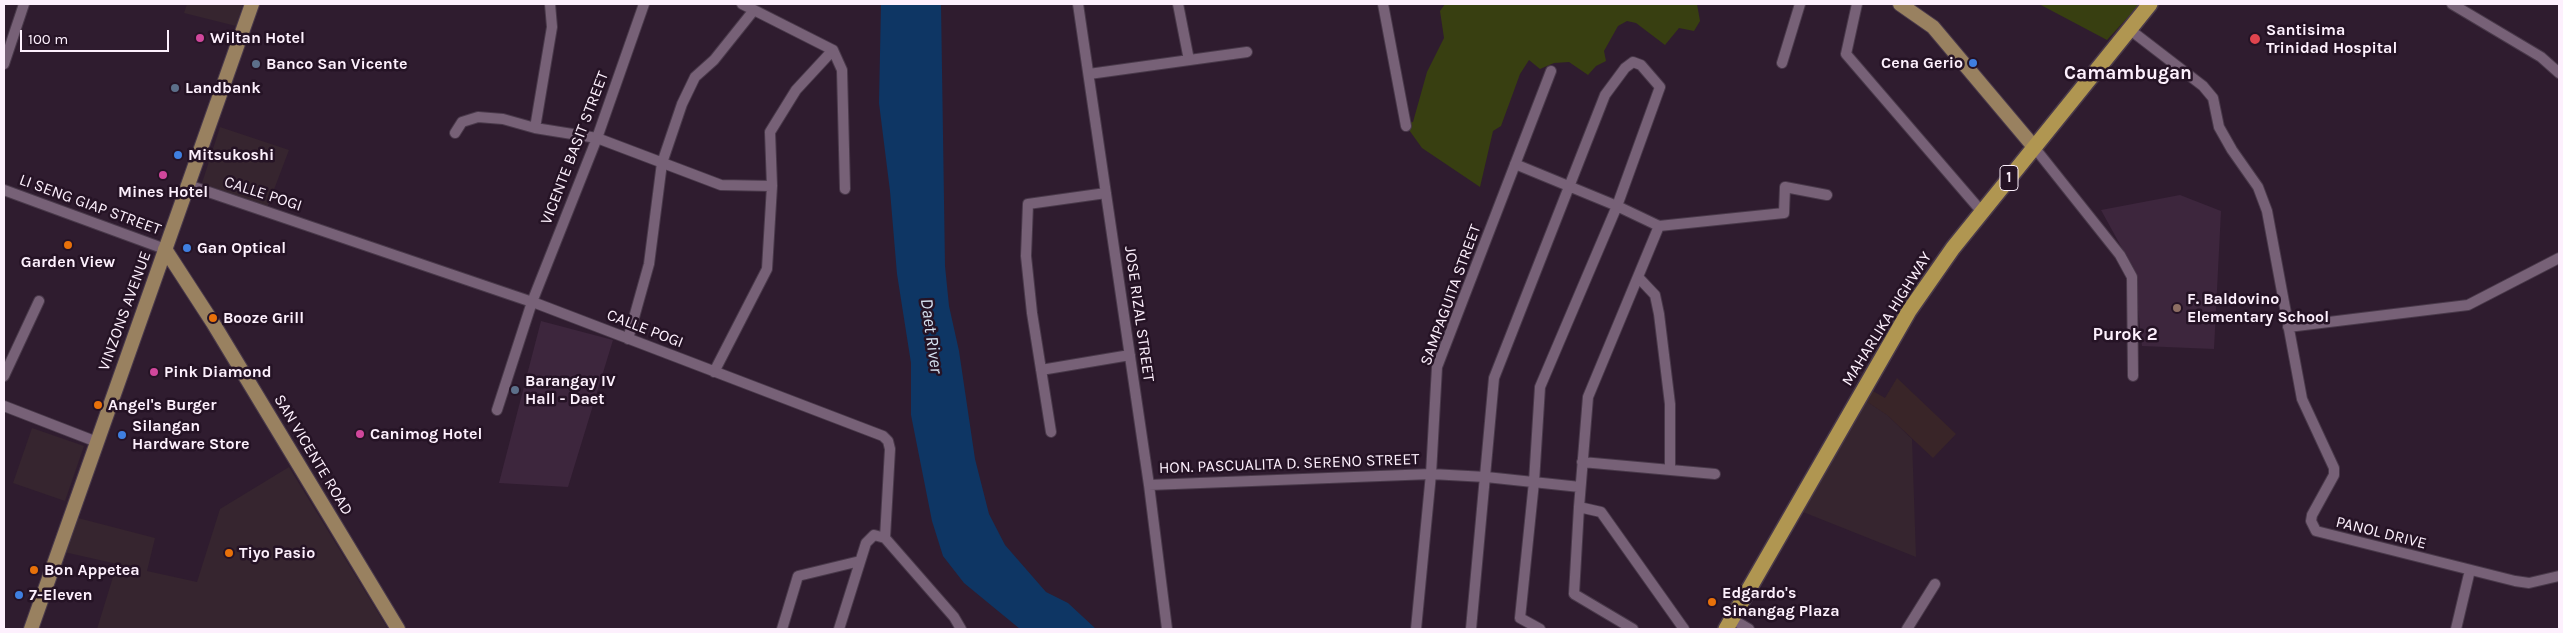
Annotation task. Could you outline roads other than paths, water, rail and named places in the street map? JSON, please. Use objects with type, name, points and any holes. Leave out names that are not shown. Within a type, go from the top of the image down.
[{"type":"highway","name":"MAHARLIKA HIGHWAY","points":[[1729,624],[1909,311],[1982,212],[2150,4]]},
{"type":"main road","name":"VINZONS AVENUE","points":[[31,629],[252,4]]},
{"type":"main road","points":[[1900,4],[1933,27],[2034,147]]},
{"type":"main road","name":"SAN VICENTE ROAD","points":[[165,249],[218,332],[398,629]]},
{"type":"street","points":[[4,64],[24,4]]},
{"type":"street","points":[[536,128],[552,27],[550,4]]},
{"type":"street","name":"VICENTE BASIT STREET","points":[[497,410],[532,302],[596,138],[644,4]]},
{"type":"street","points":[[742,4],[833,50],[842,70],[844,189]]},
{"type":"street","name":"JOSE RIZAL STREET","points":[[1078,4],[1149,484],[1167,629]]},
{"type":"street","points":[[1178,4],[1188,60]]},
{"type":"street","points":[[1383,4],[1406,126]]},
{"type":"street","points":[[1782,62],[1800,4]]},
{"type":"street","points":[[1856,4],[1846,54],[1982,212]]},
{"type":"street","points":[[2452,4],[2541,57],[2559,73]]},
{"type":"street","points":[[628,339],[649,264],[662,163],[682,104],[694,77],[714,60],[754,10]]},
{"type":"street","name":"PANOL DRIVE","points":[[2129,29],[2203,86],[2213,98],[2219,127],[2232,150],[2258,187],[2267,211],[2302,399],[2334,468],[2334,475],[2312,516],[2313,526],[2321,533],[2529,583],[2559,576]]},
{"type":"street","points":[[714,372],[767,269],[772,186],[770,132],[796,90],[833,50]]},
{"type":"street","points":[[1088,74],[1247,52]]},
{"type":"street","points":[[1471,629],[1494,378],[1570,188],[1605,94],[1625,68],[1633,62],[1641,65],[1660,86],[1617,206],[1540,387],[1534,482],[1520,618],[1540,629]]},
{"type":"street","name":"SAMPAGUITA STREET","points":[[1416,629],[1430,474],[1437,367],[1551,71]]},
{"type":"street","points":[[455,133],[462,122],[478,117],[503,119],[536,128],[596,138],[721,185],[772,186]]},
{"type":"street","points":[[2034,147],[2120,256],[2132,277],[2133,376]]},
{"type":"street","points":[[1516,164],[1617,206],[1659,226],[1784,213],[1785,187],[1827,195]]},
{"type":"street","name":"CALLE POGI","points":[[188,184],[532,302],[871,431],[888,441],[890,449],[885,538]]},
{"type":"street","name":"LI SENG GIAP STREET","points":[[4,190],[165,249]]},
{"type":"street","points":[[1051,432],[1026,256],[1028,204],[1106,193]]},
{"type":"street","points":[[1633,629],[1574,594],[1580,487],[1588,397],[1659,226]]},
{"type":"street","points":[[2288,327],[2468,306],[2559,258]]},
{"type":"street","points":[[1638,277],[1655,295],[1659,314],[1670,404],[1670,470]]},
{"type":"street","points":[[4,376],[38,301]]},
{"type":"street","points":[[1041,370],[1130,355]]},
{"type":"street","points":[[4,406],[97,442]]},
{"type":"street","points":[[1582,462],[1715,474]]},
{"type":"street","name":"HON. PASCUALITA D. SERENO STREET","points":[[1149,484],[1430,474],[1486,477],[1580,487]]},
{"type":"street","points":[[1579,507],[1601,512],[1684,629]]},
{"type":"street","points":[[840,629],[866,543],[870,537],[877,534],[885,538],[954,617],[961,629]]},
{"type":"street","points":[[782,629],[798,576],[860,561]]},
{"type":"street","points":[[2456,629],[2470,570]]},
{"type":"street","points":[[1907,629],[1934,584]]},
{"type":"street","points":[[1729,624],[1749,629]]},
{"type":"water","name":"Daet River","points":[[881,4],[941,4],[945,266],[949,306],[959,351],[975,459],[989,514],[1005,545],[1046,592],[1068,603],[1096,629],[1020,629],[964,583],[943,556],[932,521],[911,415],[911,363],[897,274],[890,191],[879,103]]},
{"type":"place","name":"Wiltan Hotel","points":[[200,38]]},
{"type":"place","name":"Santisima Trinidad Hospital","points":[[2255,39]]},
{"type":"place","name":"Cena Gerio","points":[[1973,63]]},
{"type":"place","name":"Banco San Vicente","points":[[256,64]]},
{"type":"place","name":"Landbank","points":[[175,88]]},
{"type":"place","name":"Mitsukoshi","points":[[178,155]]},
{"type":"place","name":"Mines Hotel","points":[[163,175]]},
{"type":"place","name":"Garden View","points":[[68,245]]},
{"type":"place","name":"Gan Optical","points":[[187,248]]},
{"type":"place","name":"F. Baldovino Elementary School","points":[[2177,308]]},
{"type":"place","name":"Booze Grill","points":[[213,318]]},
{"type":"place","name":"Pink Diamond","points":[[154,372]]},
{"type":"place","name":"Barangay IV Hall - Daet","points":[[515,390]]},
{"type":"place","name":"Angel's Burger","points":[[98,405]]},
{"type":"place","name":"Canimog Hotel","points":[[360,434]]},
{"type":"place","name":"Silangan Hardware Store","points":[[122,435]]},
{"type":"place","name":"Tiyo Pasio","points":[[229,553]]},
{"type":"place","name":"Bon Appetea","points":[[34,570]]},
{"type":"place","name":"7-Eleven","points":[[19,595]]},
{"type":"place","name":"Edgardo's Sinangag Plaza","points":[[1712,602]]},
{"type":"district","name":"Camambugan","points":[[2128,74]]},
{"type":"district","name":"Purok 2","points":[[2125,335]]}]
